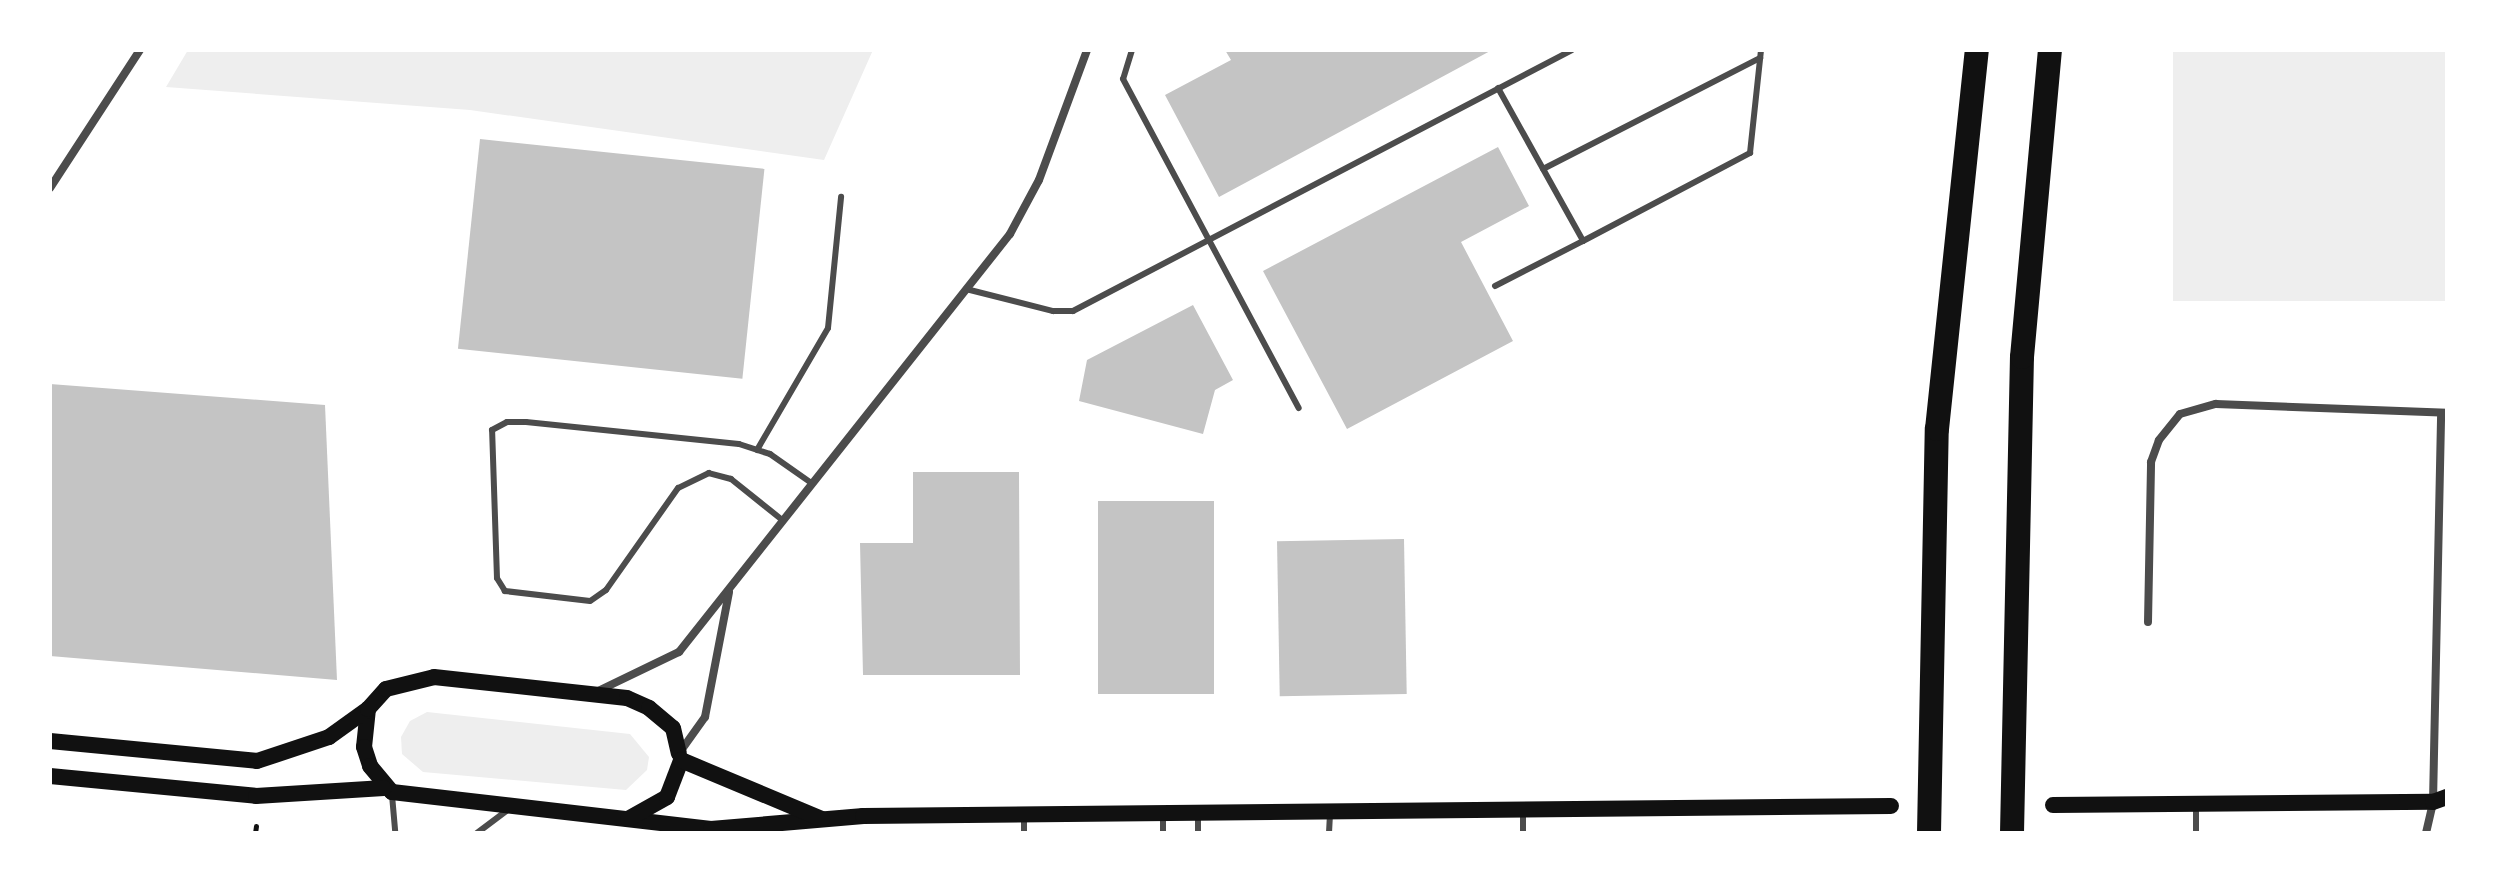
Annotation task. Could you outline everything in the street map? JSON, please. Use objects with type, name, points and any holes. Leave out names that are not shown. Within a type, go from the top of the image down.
[{"type":"highway","points":[[1929,833],[1937,429],[1977,50]]},
{"type":"highway","points":[[2012,833],[2022,357],[2050,50]]},
{"type":"main road","points":[[50,741],[257,761],[329,737],[368,709],[386,689],[434,677],[627,698],[649,708],[673,728],[680,756],[667,797],[627,826]]},
{"type":"main road","points":[[368,709],[364,747],[388,790]]},
{"type":"main road","points":[[680,756],[827,821]]},
{"type":"main road","points":[[50,776],[256,796],[388,790],[627,826],[668,829],[746,829],[827,821],[1163,812],[1891,806]]},
{"type":"main road","points":[[2053,805],[2442,802]]},
{"type":"street","points":[[50,188],[140,50]]},
{"type":"street","points":[[590,694],[679,652],[730,591],[810,482],[966,289],[1027,204],[1087,50]]},
{"type":"street","points":[[2148,622],[2151,462],[2159,440],[2180,414],[2216,404],[2444,413],[2442,802],[2426,833]]},
{"type":"street","points":[[680,756],[705,717],[730,591]]},
{"type":"lane","points":[[1132,50],[1123,79],[1299,408]]},
{"type":"lane","points":[[966,289],[1053,311],[1073,311],[1572,50]]},
{"type":"lane","points":[[1495,286],[1750,153],[1761,50]]},
{"type":"lane","points":[[1543,169],[1760,58]]},
{"type":"lane","points":[[1498,88],[1583,241]]},
{"type":"lane","points":[[757,450],[828,328],[841,197]]},
{"type":"lane","points":[[781,519],[731,479],[709,473],[678,488],[606,590],[590,601],[505,591],[497,578],[492,430],[507,422],[710,440],[757,450],[810,482]]},
{"type":"lane","points":[[388,790],[395,833]]},
{"type":"lane","points":[[2196,804],[2196,833]]},
{"type":"lane","points":[[477,833],[511,808]]},
{"type":"lane","points":[[1523,809],[1523,833]]},
{"type":"lane","points":[[1329,833],[1330,811]]},
{"type":"lane","points":[[1163,812],[1163,833]]},
{"type":"lane","points":[[1198,812],[1198,833]]},
{"type":"lane","points":[[1024,815],[1024,833]]},
{"type":"shaded area","points":[[188,50],[873,50],[824,160],[470,110],[166,87]]},
{"type":"shaded area","points":[[2173,50],[2447,50],[2447,301],[2173,301]]},
{"type":"shaded area","points":[[427,712],[630,734],[649,757],[647,770],[626,790],[423,772],[402,754],[401,737],[410,721]]},
{"type":"building","points":[[1225,50],[1492,50],[1219,197],[1165,95],[1231,60]]},
{"type":"building","points":[[480,139],[764,169],[742,379],[458,349]]},
{"type":"building","points":[[1498,147],[1529,206],[1461,242],[1513,341],[1347,429],[1263,271]]},
{"type":"building","points":[[1193,305],[1233,380],[1215,390],[1203,434],[1079,401],[1087,360]]},
{"type":"building","points":[[50,384],[325,405],[337,680],[50,656]]},
{"type":"building","points":[[913,472],[1019,472],[1020,675],[863,675],[860,543],[913,543]]},
{"type":"building","points":[[1098,501],[1214,501],[1214,694],[1098,694]]},
{"type":"building","points":[[1404,539],[1407,694],[1280,696],[1277,541]]}]
